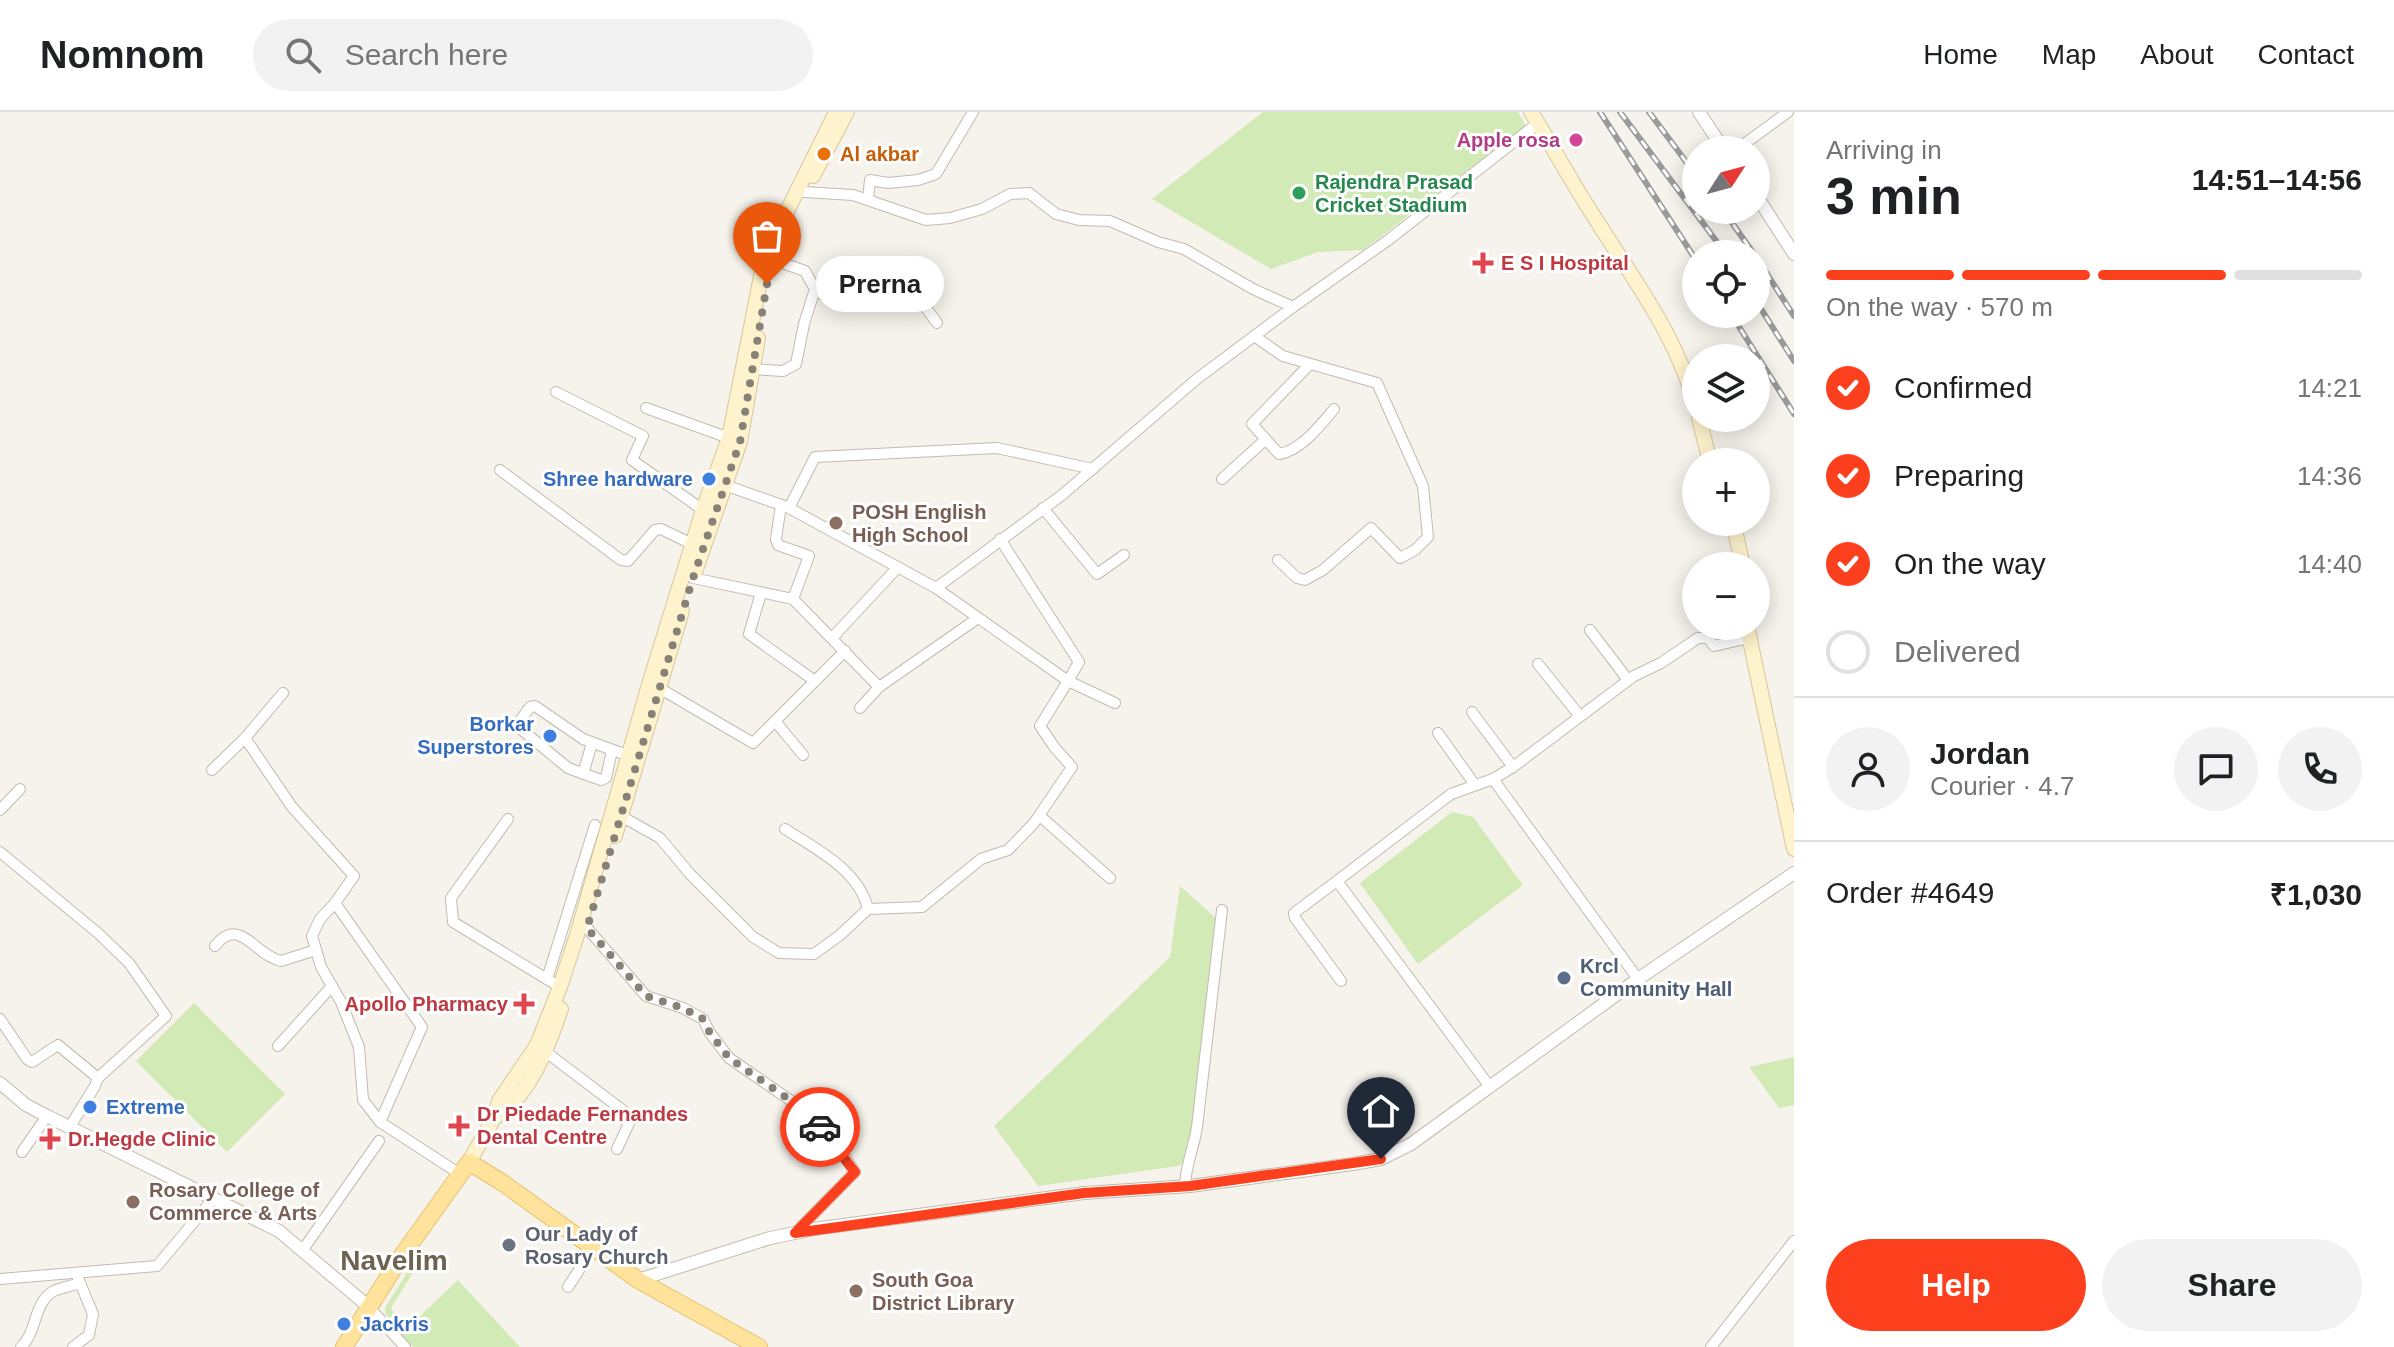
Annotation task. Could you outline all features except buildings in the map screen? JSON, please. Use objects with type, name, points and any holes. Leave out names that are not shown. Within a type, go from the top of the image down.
[{"type":"main road","points":[[344,1347],[464,1168],[494,1118],[499,1101],[537,1045],[584,926],[621,816],[633,757],[703,510],[740,442],[767,284],[774,260],[833,129],[836,112]]},
{"type":"main road","points":[[494,1118],[510,1109],[546,1052],[574,975],[619,785],[659,688],[720,483],[765,256],[833,129],[847,112]]},
{"type":"main road","points":[[1535,118],[1674,328],[1682,345]]},
{"type":"main road","points":[[1535,118],[1574,186],[1667,332],[1682,365]]},
{"type":"main road","points":[[1753,640],[1792,824],[1794,849]]},
{"type":"main road","points":[[1754,640],[1794,801]]},
{"type":"main road","points":[[464,1168],[594,1247],[638,1280],[759,1347]]},
{"type":"street","points":[[868,199],[870,180],[888,183],[918,180],[936,174],[973,112]]},
{"type":"street","points":[[1699,112],[1715,136]]},
{"type":"street","points":[[1755,136],[1788,112]]},
{"type":"street","points":[[936,588],[1093,469],[1198,378],[1387,241],[1535,118]]},
{"type":"street","points":[[804,192],[836,192],[868,199],[926,220],[972,212],[989,207],[1010,194],[1029,193],[1056,214],[1079,220],[1110,221],[1158,242],[1184,249],[1253,289],[1293,307]]},
{"type":"street","points":[[1770,217],[1794,254]]},
{"type":"street","points":[[774,260],[805,271],[815,289],[823,295],[858,268],[869,267],[916,294],[937,323]]},
{"type":"street","points":[[752,369],[783,371],[796,364],[815,289]]},
{"type":"street","points":[[1254,336],[1283,356],[1377,383],[1423,486],[1428,537],[1415,550],[1400,558],[1371,528],[1323,570],[1305,580],[1297,578],[1278,560]]},
{"type":"street","points":[[1310,364],[1252,424],[1279,454],[1289,453],[1334,409]]},
{"type":"street","points":[[556,392],[643,436],[632,460],[703,510]]},
{"type":"street","points":[[646,408],[729,438]]},
{"type":"street","points":[[1222,479],[1265,440]]},
{"type":"street","points":[[793,599],[809,556],[778,545],[776,539],[785,506],[815,457],[997,448],[1093,469]]},
{"type":"street","points":[[500,470],[621,560],[628,561],[633,557],[655,530],[661,529],[694,545]]},
{"type":"street","points":[[720,483],[785,506],[936,588],[1068,681],[1115,703]]},
{"type":"street","points":[[1043,508],[1097,574],[1124,555]]},
{"type":"street","points":[[621,816],[660,838],[690,874],[753,937],[779,953],[814,954],[868,909],[922,907],[981,859],[1008,850],[1040,816],[1072,767],[1040,726],[1079,662],[1000,539]]},
{"type":"street","points":[[832,638],[898,567]]},
{"type":"street","points":[[693,578],[793,599],[879,687]]},
{"type":"street","points":[[761,593],[749,634],[815,681]]},
{"type":"street","points":[[860,708],[879,687],[978,618]]},
{"type":"street","points":[[1590,630],[1628,680]]},
{"type":"street","points":[[1341,981],[1294,913],[1451,794],[1493,779],[1513,767],[1628,680],[1695,640]]},
{"type":"street","points":[[1710,640],[1714,646],[1728,640]]},
{"type":"street","points":[[659,688],[753,743],[845,651]]},
{"type":"street","points":[[1538,664],[1579,715]]},
{"type":"street","points":[[212,770],[245,738],[283,693]]},
{"type":"street","points":[[619,785],[568,768],[522,730],[519,722],[530,707],[535,706],[592,743],[633,757]]},
{"type":"street","points":[[1472,712],[1513,767]]},
{"type":"street","points":[[775,721],[803,755]]},
{"type":"street","points":[[1438,733],[1475,785]]},
{"type":"street","points":[[245,738],[292,807],[354,876],[320,919],[312,936],[359,1047],[363,1100],[380,1122],[464,1168]]},
{"type":"street","points":[[583,774],[592,743]]},
{"type":"street","points":[[603,780],[612,750]]},
{"type":"street","points":[[1493,779],[1638,979]]},
{"type":"street","points":[[0,810],[20,789]]},
{"type":"street","points":[[1040,816],[1110,878]]},
{"type":"street","points":[[508,819],[451,898],[453,922],[560,987]]},
{"type":"street","points":[[547,979],[595,825]]},
{"type":"street","points":[[785,829],[842,867],[866,900],[868,909]]},
{"type":"street","points":[[0,853],[99,934],[129,963],[166,1016],[98,1078],[69,1128]]},
{"type":"street","points":[[638,1280],[795,1233],[1084,1193],[1185,1187],[1381,1159],[1411,1144],[1638,979],[1794,873]]},
{"type":"street","points":[[1337,881],[1490,1087]]},
{"type":"street","points":[[335,903],[422,1027],[380,1122]]},
{"type":"street","points":[[1185,1187],[1185,1173],[1194,1150],[1222,910]]},
{"type":"street","points":[[584,926],[646,996],[683,1008],[703,1019],[729,1058],[803,1109],[831,1137],[855,1172],[795,1233]]},
{"type":"street","points":[[215,946],[221,938],[233,933],[281,961],[316,950]]},
{"type":"street","points":[[278,1046],[332,986]]},
{"type":"street","points":[[0,1019],[27,1059],[32,1062],[37,1060],[58,1045],[98,1078]]},
{"type":"street","points":[[546,1052],[625,1112],[630,1121],[617,1149]]},
{"type":"street","points":[[0,1083],[26,1105],[69,1128],[279,1231],[369,1307],[405,1347]]},
{"type":"street","points":[[22,1152],[47,1116]]},
{"type":"street","points":[[302,1251],[379,1141]]},
{"type":"street","points":[[0,1279],[78,1278],[157,1266],[213,1199]]},
{"type":"street","points":[[1711,1347],[1794,1241]]},
{"type":"street","points":[[568,1287],[594,1247]]},
{"type":"street","points":[[21,1347],[34,1329],[40,1303],[52,1291],[78,1278]]},
{"type":"street","points":[[73,1347],[89,1335],[93,1314],[78,1278]]},
{"type":"green space","name":"Rajendra Prasad Cricket Stadium","points":[[1263,112],[1518,112],[1526,126],[1363,250],[1318,252],[1271,269],[1152,199]]},
{"type":"green space","points":[[1452,812],[1473,817],[1523,885],[1418,964],[1360,883]]},
{"type":"green space","points":[[1180,886],[1217,919],[1192,1161],[1178,1166],[1038,1186],[994,1126],[1170,957]]},
{"type":"green space","points":[[194,1003],[285,1094],[227,1152],[136,1061]]},
{"type":"green space","points":[[1794,1057],[1794,1105],[1779,1108],[1749,1067]]},
{"type":"green space","points":[[411,1266],[415,1269],[391,1308],[399,1321],[396,1325],[386,1315],[385,1308]]},
{"type":"green space","points":[[458,1280],[520,1347],[413,1347],[401,1334]]},
{"type":"railway","points":[[1600,112],[1683,240]]},
{"type":"railway","points":[[1620,112],[1716,240]]},
{"type":"railway","points":[[1649,112],[1682,156]]},
{"type":"railway","points":[[1733,224],[1744,240]]},
{"type":"railway","points":[[1770,279],[1794,316]]},
{"type":"railway","points":[[1770,323],[1794,361]]},
{"type":"railway","points":[[1740,328],[1794,414]]},
{"type":"way so far","points":[[767,284],[740,442],[693,578],[587,928],[646,996],[683,1008],[703,1019],[729,1058],[803,1109],[820,1127]]},
{"type":"place","name":"Apple rosa","points":[[1576,140]]},
{"type":"place","name":"Al akbar","points":[[824,154]]},
{"type":"place","name":"Rajendra Prasad Cricket Stadium","points":[[1299,193]]},
{"type":"place","name":"E S I Hospital","points":[[1483,263]]},
{"type":"place","name":"Prerna","points":[[767,284]]},
{"type":"place","name":"Shree hardware","points":[[709,479]]},
{"type":"place","name":"POSH English High School","points":[[836,523]]},
{"type":"place","name":"Borkar Superstores","points":[[550,736]]},
{"type":"place","name":"Krcl Community Hall","points":[[1564,978]]},
{"type":"place","name":"Apollo Pharmacy","points":[[524,1004]]},
{"type":"place","name":"Extreme","points":[[90,1107]]},
{"type":"place","name":"Dr Piedade Fernandes Dental Centre","points":[[459,1126]]},
{"type":"place","name":"Dr.Hegde Clinic","points":[[50,1139]]},
{"type":"place","name":"Rosary College of Commerce & Arts","points":[[133,1202]]},
{"type":"place","name":"Our Lady of Rosary Church","points":[[509,1245]]},
{"type":"place","name":"South Goa District Library","points":[[856,1291]]},
{"type":"place","name":"Jackris","points":[[344,1324]]},
{"type":"district","name":"Navelim","points":[[394,1260]]},
{"type":"route","points":[[820,1127],[831,1137],[855,1172],[795,1233],[1084,1193],[1190,1186],[1381,1159]]}]
